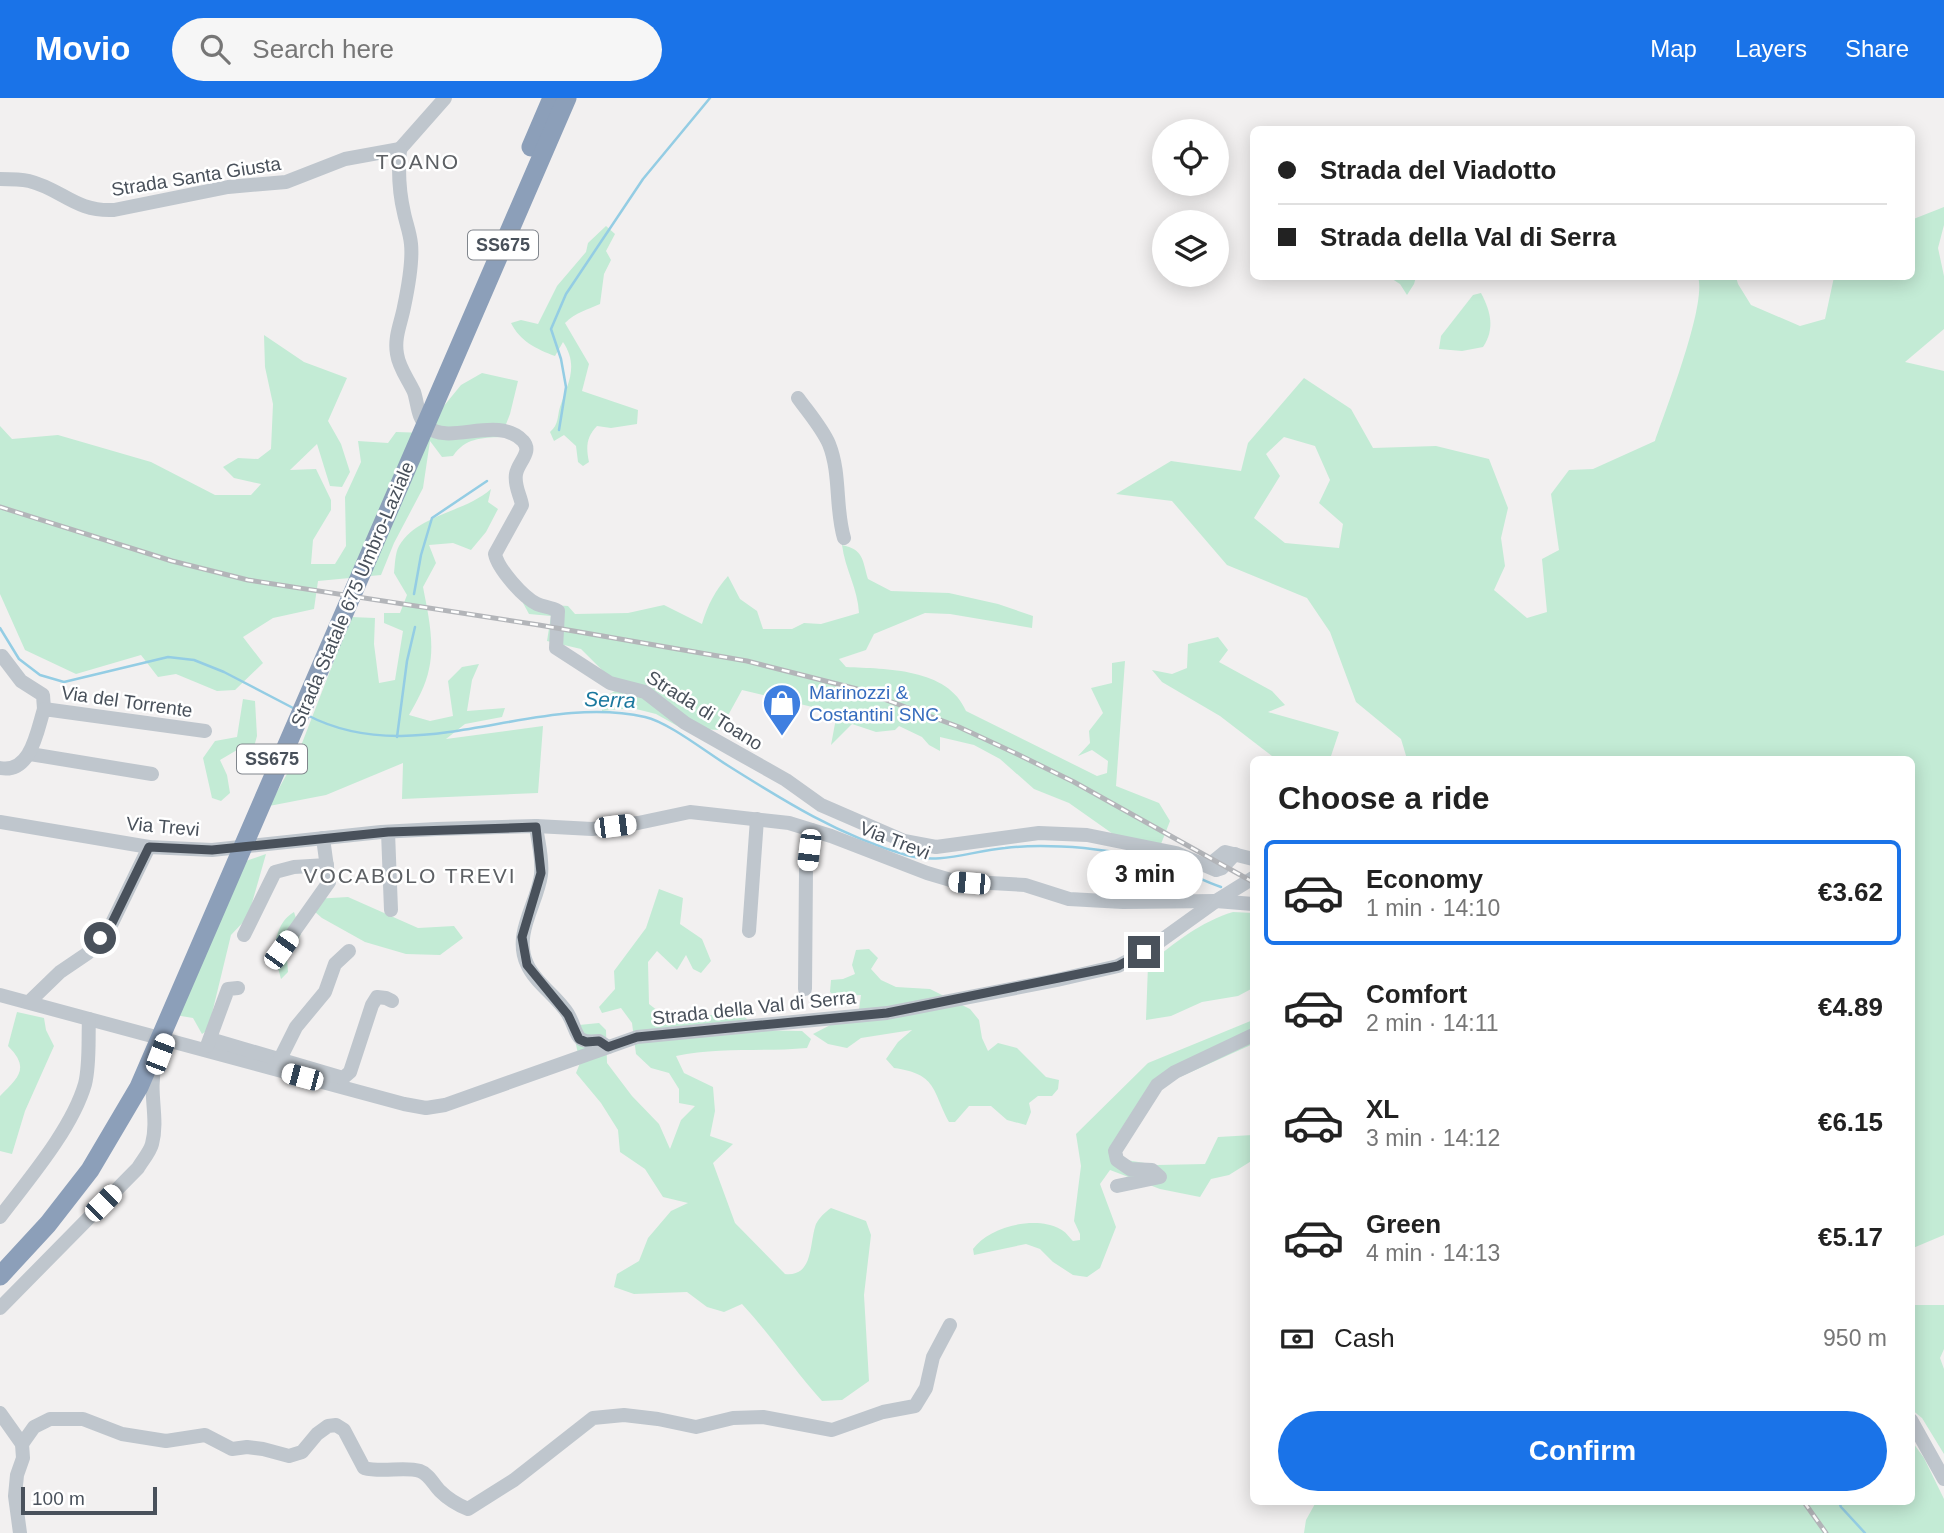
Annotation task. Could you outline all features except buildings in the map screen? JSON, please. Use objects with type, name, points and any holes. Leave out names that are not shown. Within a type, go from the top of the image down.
[{"type":"highway","name":"Strada Statale 675 Umbro-Laziale","points":[[0,1276],[7,1264],[30,1245],[90,1170],[108,1131],[144,1075],[261,809],[552,98]]},
{"type":"highway","name":"Strada Statale 675 Umbro-Laziale","points":[[434,388],[567,98]]},
{"type":"street","points":[[400,149],[445,98]]},
{"type":"street","name":"Strada Santa Giusta","points":[[0,179],[27,181],[80,206],[99,211],[114,210],[228,187],[286,183],[345,159],[400,149]]},
{"type":"street","name":"Strada di Toano","points":[[400,149],[400,194],[411,245],[405,305],[396,341],[397,357],[416,399],[420,418],[428,428],[450,433],[485,429],[504,431],[516,435],[527,445],[527,452],[516,474],[516,486],[522,505],[497,549],[496,561],[500,569],[536,604],[558,611],[556,648],[610,683],[645,692],[685,723],[786,780],[821,805],[904,841],[936,847],[1039,832],[1087,835],[1176,853],[1209,865],[1225,852],[1250,858]]},
{"type":"street","points":[[798,398],[829,443],[834,461],[844,538]]},
{"type":"street","name":"Via del Torrente","points":[[2,656],[21,681],[43,695],[44,709],[30,754]]},
{"type":"street","name":"Via del Torrente","points":[[44,709],[205,731]]},
{"type":"street","points":[[1,773],[14,768],[30,754],[152,774]]},
{"type":"street","name":"Via Trevi","points":[[0,822],[149,847],[212,850],[388,832],[536,827],[592,829],[690,812],[789,823],[954,881],[1025,885],[1069,899],[1123,902],[1216,901]]},
{"type":"street","points":[[749,931],[757,819]]},
{"type":"street","points":[[536,827],[541,873],[522,937],[527,965],[568,1015],[579,1039],[586,1042],[599,1041],[608,1047]]},
{"type":"street","points":[[805,989],[806,870],[811,830]]},
{"type":"street","points":[[388,832],[391,910]]},
{"type":"street","points":[[281,950],[329,882],[323,838]]},
{"type":"street","points":[[29,1002],[60,972],[89,953],[112,923],[149,847]]},
{"type":"street","points":[[244,935],[275,872],[294,867],[327,865]]},
{"type":"street","name":"Strada della Val di Serra","points":[[208,1045],[404,1104],[425,1108],[445,1105],[637,1037],[887,1013],[1118,966],[1144,952],[1244,883]]},
{"type":"street","points":[[1216,901],[1250,904]]},
{"type":"street","points":[[280,1059],[296,1027],[325,992],[335,964],[349,951]]},
{"type":"street","points":[[208,1045],[228,989],[237,988]]},
{"type":"street","name":"Strada della Val di Serra","points":[[0,995],[166,1040],[280,1059],[343,1077],[350,1072],[372,1005],[377,998],[392,1001]]},
{"type":"street","points":[[0,1217],[41,1163],[79,1100],[86,1074],[89,1019]]},
{"type":"street","points":[[1117,1186],[1160,1177],[1152,1170],[1130,1169],[1117,1160],[1115,1151],[1157,1085],[1175,1072],[1250,1036]]},
{"type":"street","points":[[0,1308],[138,1168],[152,1145],[154,1125],[151,1082],[166,1040]]},
{"type":"street","points":[[22,1444],[34,1427],[50,1419],[83,1419],[122,1434],[166,1441],[205,1435],[232,1449],[263,1448],[289,1456],[302,1452],[328,1426],[336,1425],[344,1430],[365,1468],[378,1472],[418,1470],[425,1473],[441,1492],[457,1504],[468,1508],[514,1480],[593,1418],[624,1415],[696,1427],[733,1418],[762,1417],[832,1430],[883,1412],[915,1406],[926,1388],[933,1357],[950,1325]]},
{"type":"street","points":[[0,1413],[22,1444],[23,1458],[17,1475],[15,1496],[20,1533]]},
{"type":"street","points":[[1915,1427],[1944,1479]]},
{"type":"green space","points":[[1944,207],[1944,225],[1938,248],[1944,276],[1944,329],[1905,362],[1944,371],[1944,1235],[1915,1247],[1915,756],[1406,756],[1401,739],[1356,702],[1330,632],[1307,598],[1227,565],[1172,501],[1116,494],[1171,461],[1241,471],[1248,443],[1304,378],[1351,409],[1373,448],[1436,446],[1489,459],[1508,508],[1501,538],[1505,566],[1494,590],[1527,618],[1547,612],[1542,559],[1559,550],[1551,494],[1569,470],[1593,469],[1655,441],[1697,310],[1698,280],[1737,280],[1751,305],[1800,326],[1825,319],[1833,280],[1915,280],[1915,218]],"holes":[[[1284,437],[1315,446],[1330,480],[1319,503],[1343,524],[1339,548],[1285,543],[1254,518],[1280,476],[1266,454]]]},
{"type":"green space","points":[[606,226],[615,234],[606,251],[611,260],[604,274],[600,304],[577,314],[565,323],[589,364],[582,391],[638,410],[637,424],[611,428],[597,426],[588,443],[589,462],[583,466],[578,462],[576,446],[564,435],[554,441],[550,432],[556,423],[569,382],[571,367],[568,351],[563,342],[555,356],[541,350],[524,340],[511,323],[521,320],[538,324],[557,286],[586,252],[588,243]]},
{"type":"green space","points":[[1394,280],[1415,280],[1407,295]]},
{"type":"green space","points":[[1481,293],[1490,320],[1489,334],[1483,347],[1462,351],[1439,349],[1441,336],[1473,295]]},
{"type":"green space","points":[[264,335],[304,362],[347,378],[328,421],[341,444],[350,472],[342,487],[330,486],[317,444],[290,470],[316,469],[331,500],[331,510],[313,540],[311,564],[335,564],[346,546],[345,497],[361,462],[358,441],[388,443],[396,432],[428,433],[443,407],[461,385],[482,373],[518,381],[510,414],[501,437],[468,442],[453,456],[442,457],[430,441],[423,488],[394,543],[381,575],[318,581],[314,609],[273,618],[243,637],[263,663],[235,690],[217,691],[176,674],[158,677],[141,655],[76,674],[25,650],[0,594],[0,426],[12,439],[58,435],[151,462],[215,495],[251,495],[261,484],[234,478],[223,467],[238,458],[258,459],[271,449],[273,404],[265,367]]},
{"type":"green space","points":[[491,489],[488,502],[498,509],[486,532],[471,550],[453,543],[429,545],[436,563],[423,587],[430,628],[431,659],[428,675],[409,715],[430,721],[453,716],[448,681],[462,667],[479,664],[472,680],[467,711],[505,708],[502,717],[465,724],[446,739],[543,726],[538,793],[402,799],[403,763],[326,795],[269,806],[297,756],[351,617],[375,618],[374,644],[379,683],[395,680],[403,631],[384,623],[384,613],[400,613],[407,595],[394,573],[399,546],[407,535],[429,520],[468,504]]},
{"type":"green space","points":[[842,545],[858,553],[868,579],[891,591],[949,593],[998,604],[1033,616],[1032,628],[950,614],[925,613],[874,634],[866,650],[839,659],[846,667],[897,670],[931,679],[945,686],[957,697],[966,711],[1097,776],[1107,773],[1108,761],[1092,750],[1078,756],[1090,743],[1089,731],[1103,713],[1091,688],[1112,683],[1112,663],[1125,661],[1116,786],[1159,803],[1170,821],[1161,844],[1113,834],[1069,803],[1034,789],[1000,759],[974,745],[940,737],[940,751],[922,737],[899,726],[895,730],[876,732],[852,724],[831,745],[837,713],[742,690],[720,730],[681,728],[656,714],[632,708],[602,711],[603,698],[620,688],[581,649],[547,641],[551,616],[529,614],[523,603],[568,606],[575,614],[628,613],[664,605],[702,624],[712,598],[728,576],[740,599],[757,611],[763,629],[792,629],[804,623],[821,624],[859,613]]},
{"type":"green space","points":[[1218,637],[1228,650],[1219,662],[1272,691],[1285,705],[1268,712],[1339,732],[1331,756],[1272,756],[1220,716],[1162,682],[1152,670],[1172,674],[1187,668],[1188,644]]},
{"type":"green space","points":[[243,699],[255,701],[257,736],[252,754],[237,750],[220,760],[227,775],[230,793],[221,801],[212,798],[203,758],[215,741],[237,737]]},
{"type":"green space","points":[[266,854],[248,917],[231,935],[208,1030],[202,1034],[193,1018],[175,1015],[243,862]]},
{"type":"green space","points":[[659,889],[683,898],[680,924],[702,939],[711,961],[701,973],[693,969],[686,955],[677,970],[657,951],[648,962],[649,1004],[667,1018],[744,1015],[754,1030],[802,1031],[811,1039],[807,1048],[676,1056],[684,1073],[713,1087],[715,1111],[710,1136],[733,1144],[713,1163],[735,1223],[785,1274],[801,1270],[806,1265],[816,1224],[831,1208],[866,1221],[871,1235],[864,1295],[869,1381],[842,1400],[822,1401],[742,1304],[724,1312],[707,1307],[687,1292],[634,1294],[614,1287],[617,1274],[639,1261],[648,1238],[671,1211],[688,1203],[663,1197],[645,1169],[620,1152],[618,1130],[601,1103],[576,1073],[580,1063],[575,1040],[579,1025],[599,1023],[606,1030],[607,1063],[632,1096],[659,1124],[670,1149],[681,1120],[695,1106],[679,1103],[679,1089],[669,1073],[651,1068],[636,1054],[632,1023],[621,1008],[602,1013],[599,1007],[615,989],[614,971],[646,928]]},
{"type":"green space","points":[[348,897],[418,928],[454,926],[463,938],[440,955],[406,954],[365,942],[322,918],[307,905],[314,899]]},
{"type":"green space","points":[[294,912],[301,934],[287,959],[288,972],[281,979],[278,968],[269,965],[283,922]]},
{"type":"green space","points":[[1233,912],[1250,913],[1250,990],[1238,996],[1202,1002],[1171,1016],[1146,1020],[1148,965],[1188,934]]},
{"type":"green space","points":[[869,949],[878,958],[871,969],[881,980],[896,987],[930,989],[970,1009],[979,1020],[982,1038],[988,1051],[998,1043],[1017,1048],[1046,1077],[1059,1080],[1058,1089],[1052,1096],[1038,1096],[1029,1103],[1031,1112],[1026,1125],[1007,1120],[991,1106],[969,1106],[955,1122],[949,1122],[926,1079],[918,1074],[894,1068],[886,1059],[898,1042],[912,1030],[861,1038],[847,1048],[828,1044],[813,1034],[859,1010],[861,995],[835,996],[830,992],[831,980],[855,974],[852,965],[856,950]]},
{"type":"green space","points":[[17,1012],[44,1018],[46,1030],[54,1046],[25,1111],[12,1154],[0,1151],[0,1096],[17,1078],[19,1072],[19,1060],[8,1046]]},
{"type":"green space","points":[[1250,1021],[1250,1045],[1171,1081],[1159,1092],[1120,1153],[1126,1160],[1157,1165],[1205,1164],[1218,1137],[1250,1135],[1250,1162],[1229,1175],[1211,1179],[1200,1197],[1160,1189],[1110,1170],[1100,1184],[1116,1227],[1100,1268],[1087,1277],[1073,1275],[1053,1262],[1040,1249],[1026,1244],[974,1255],[973,1249],[980,1241],[1001,1229],[1026,1223],[1050,1225],[1062,1230],[1073,1241],[1080,1240],[1074,1221],[1081,1166],[1076,1134],[1148,1063]]},
{"type":"green space","points":[[1915,1305],[1944,1305],[1944,1349],[1940,1358],[1944,1369],[1944,1454],[1922,1418],[1915,1412]]},
{"type":"green space","points":[[1915,1446],[1944,1499],[1944,1533],[1304,1533],[1306,1520],[1314,1505],[1915,1505]]},
{"type":"waterway","points":[[559,430],[566,387],[561,359],[551,329],[566,294],[643,179],[710,98]]},
{"type":"waterway","points":[[414,594],[421,555],[432,518],[487,481]]},
{"type":"waterway","points":[[397,737],[407,661],[415,627]]},
{"type":"waterway","name":"Serra","points":[[0,628],[19,659],[40,675],[64,682],[168,657],[194,660],[224,672],[295,709]]},
{"type":"waterway","name":"Serra","points":[[307,715],[348,730],[390,736],[432,734],[560,714],[603,712],[645,717],[676,731],[748,778],[835,828],[906,855],[931,859],[1015,847],[1084,848],[1154,862],[1221,887]]},
{"type":"waterway","name":"Serra","points":[[1840,1505],[1865,1533]]},
{"type":"railway","points":[[0,507],[172,561],[248,580],[539,625],[747,661],[857,689],[959,727],[1017,754],[1074,782],[1250,880]]},
{"type":"railway","points":[[1806,1505],[1826,1533]]},
{"type":"place","name":"Marinozzi & Costantini SNC","points":[[782,737]]},
{"type":"district","name":"TOANO","points":[[418,162]]},
{"type":"district","name":"VOCABOLO TREVI","points":[[410,876]]},
{"type":"route","points":[[100,938],[112,923],[149,847],[212,850],[388,832],[536,827],[541,873],[522,937],[527,965],[559,1002],[579,1039],[586,1042],[599,1041],[608,1047],[637,1037],[887,1013],[1118,966],[1144,952]]}]
